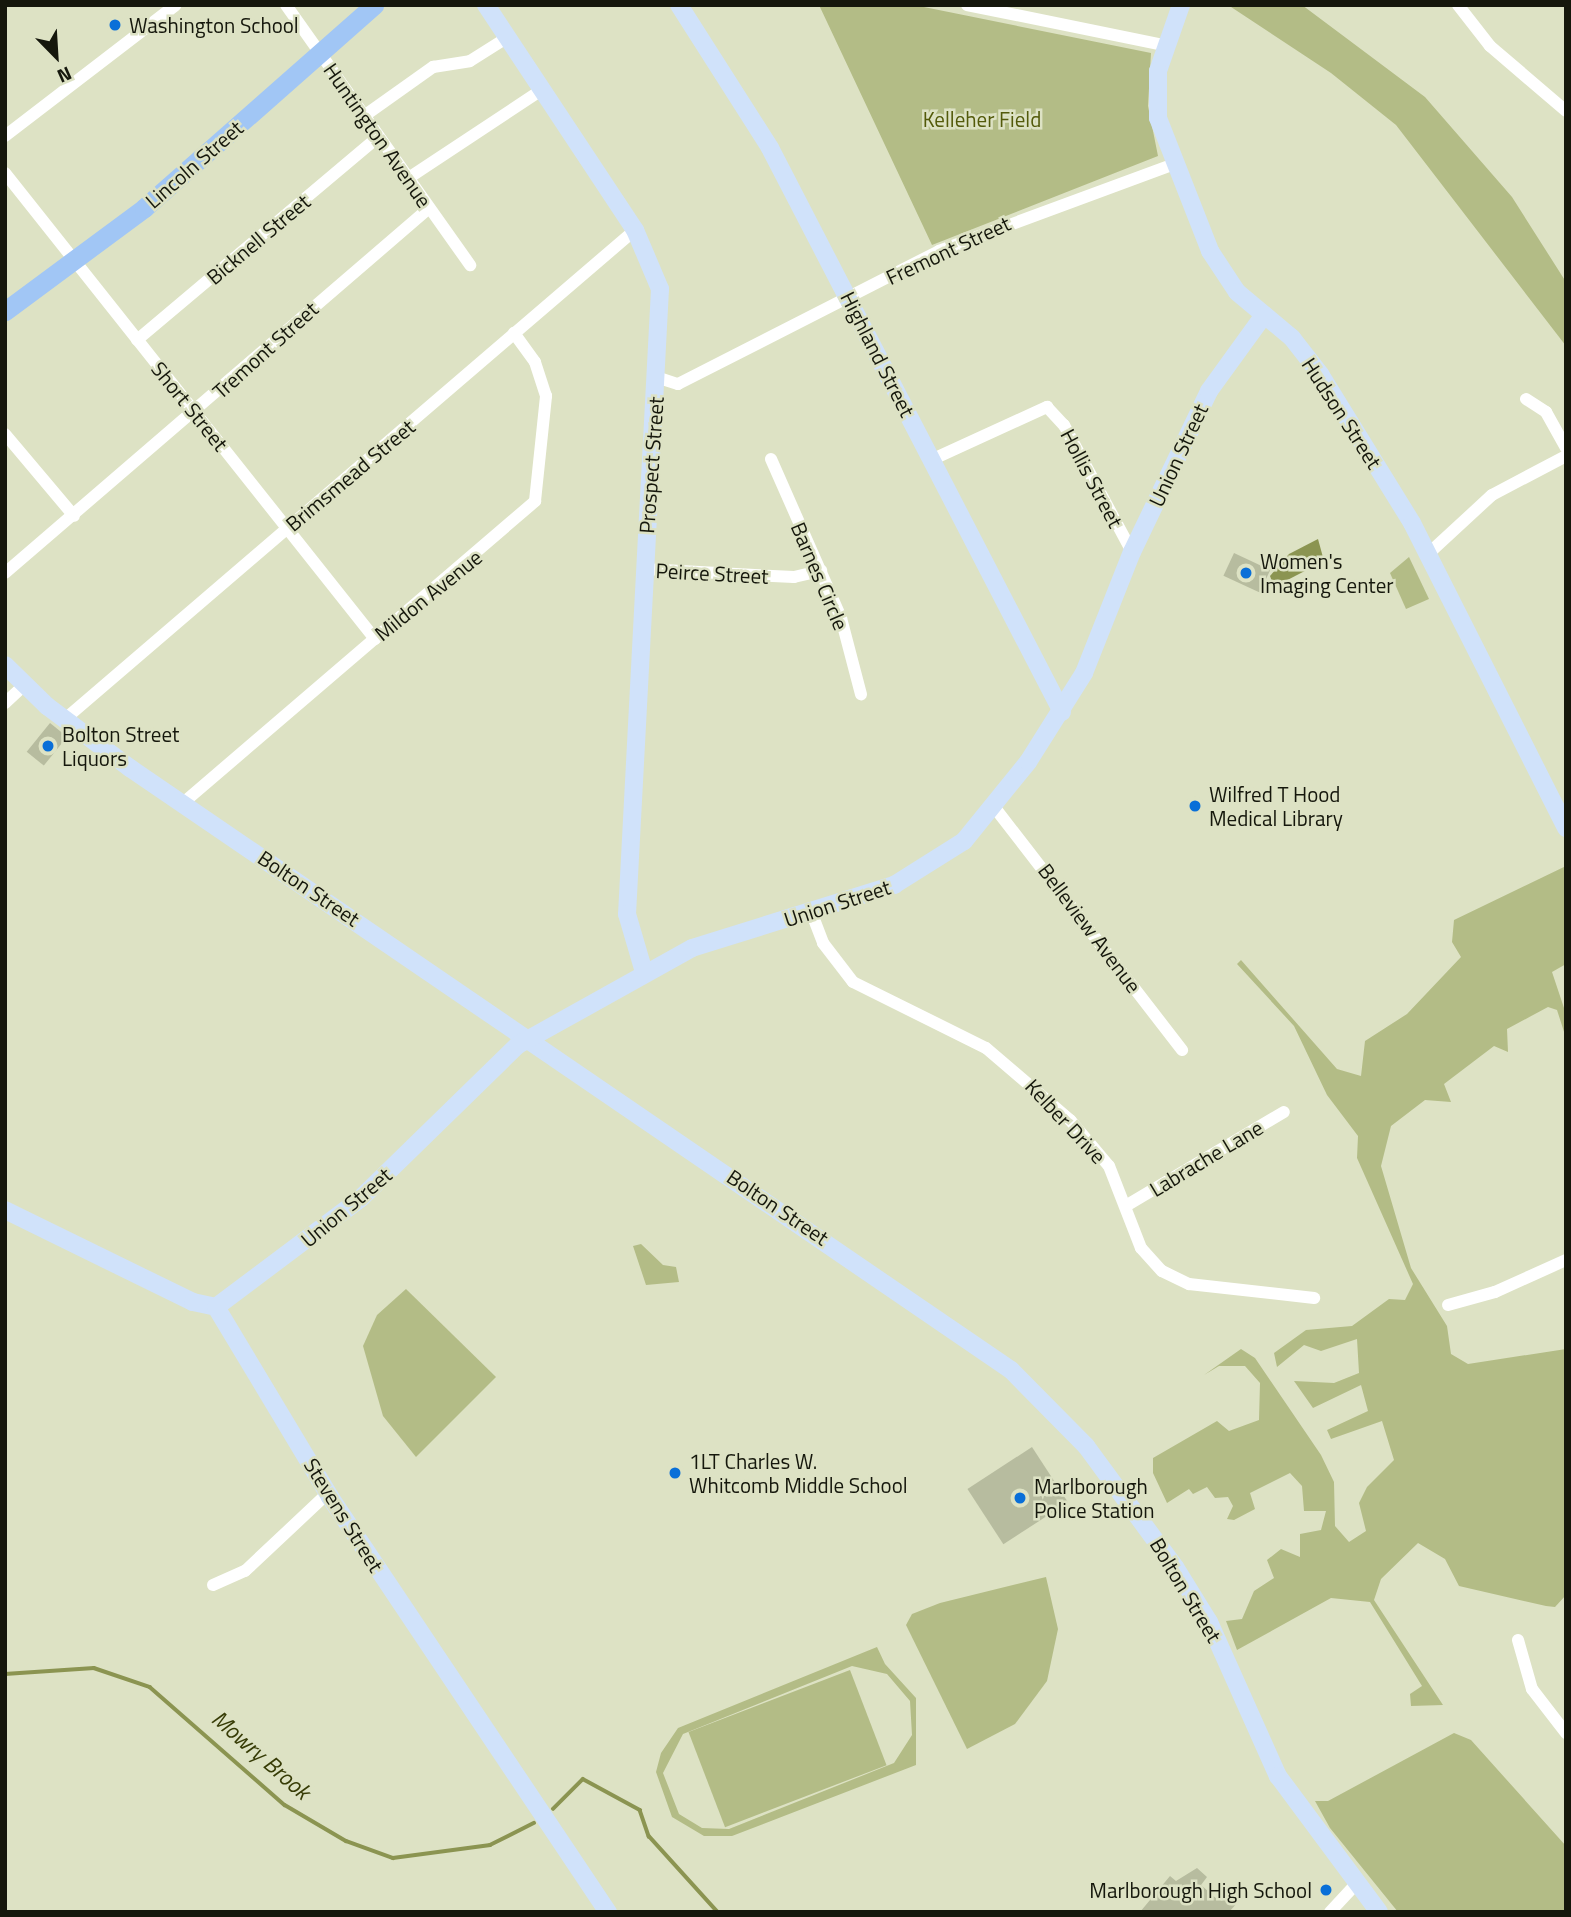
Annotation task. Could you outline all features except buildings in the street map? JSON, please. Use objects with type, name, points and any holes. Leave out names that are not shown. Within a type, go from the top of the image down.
[{"type":"main road","name":"Lincoln Street","points":[[5,312],[74,260],[321,54],[374,5]]},
{"type":"street","points":[[5,135],[176,5]]},
{"type":"street","name":"Huntington Avenue","points":[[286,5],[470,265]]},
{"type":"street","name":"Prospect Street","points":[[486,5],[635,230],[660,289],[628,914],[644,972]]},
{"type":"street","name":"Highland Street","points":[[679,5],[747,107],[850,297],[1062,712]]},
{"type":"street","points":[[967,5],[1164,45]]},
{"type":"street","name":"Hudson Street","points":[[1181,5],[1164,45],[1157,107],[1171,165],[1219,269],[1320,374],[1428,554],[1566,828]]},
{"type":"street","points":[[1458,5],[1490,46],[1566,111]]},
{"type":"street","points":[[364,116],[433,67],[470,61],[508,37]]},
{"type":"street","points":[[407,179],[543,89]]},
{"type":"street","name":"Bicknell Street","points":[[137,340],[378,137]]},
{"type":"street","name":"Fremont Street","points":[[656,377],[678,384],[985,231],[1171,165]]},
{"type":"street","name":"Short Street","points":[[5,173],[375,639]]},
{"type":"street","name":"Tremont Street","points":[[5,573],[195,413],[428,209]]},
{"type":"street","name":"Brimsmead Street","points":[[65,719],[635,230]]},
{"type":"street","name":"Union Street","points":[[216,1307],[361,1198],[518,1045],[533,1040],[644,972],[714,939],[812,914],[894,885],[946,857],[995,808],[1062,712],[1084,673],[1132,552],[1209,391],[1264,316]]},
{"type":"street","name":"Mildon Avenue","points":[[183,803],[536,501],[546,396],[535,362],[514,333]]},
{"type":"street","points":[[1526,399],[1546,412],[1566,448]]},
{"type":"street","name":"Hollis Street","points":[[931,460],[1047,407],[1064,425],[1132,552]]},
{"type":"street","points":[[5,434],[74,516]]},
{"type":"street","points":[[1428,554],[1492,495],[1566,456]]},
{"type":"street","name":"Barnes Circle","points":[[771,459],[821,571],[861,694]]},
{"type":"street","name":"Peirce Street","points":[[644,569],[794,577],[821,571]]},
{"type":"street","name":"Bolton Street","points":[[5,664],[24,685],[65,719],[183,803],[976,1342],[1055,1412],[1103,1467],[1193,1594],[1278,1776],[1355,1885],[1379,1912]]},
{"type":"street","points":[[5,703],[24,685]]},
{"type":"street","name":"Belleview Avenue","points":[[995,808],[1182,1050]]},
{"type":"street","name":"Kelber Drive","points":[[812,914],[823,943],[853,982],[986,1048],[1033,1084],[1095,1147],[1129,1204],[1142,1248],[1174,1279],[1314,1298]]},
{"type":"street","name":"Labrache Lane","points":[[1129,1204],[1284,1112]]},
{"type":"street","points":[[5,1210],[193,1302],[216,1307]]},
{"type":"street","points":[[1448,1305],[1494,1292],[1566,1260]]},
{"type":"street","name":"Stevens Street","points":[[216,1307],[328,1493],[608,1912]]},
{"type":"street","points":[[213,1585],[245,1571],[328,1493]]},
{"type":"street","points":[[1518,1640],[1532,1689],[1566,1733]]},
{"type":"street","points":[[1330,1912],[1355,1885]]},
{"type":"green space","name":"Kelleher Field","points":[[819,5],[914,5],[1151,53],[1148,106],[1158,156],[932,245]]},
{"type":"green space","points":[[1228,5],[1302,5],[1425,97],[1512,197],[1566,282],[1566,346],[1396,125],[1331,73]]},
{"type":"green space","points":[[1409,557],[1429,599],[1406,609],[1390,573]]},
{"type":"green space","points":[[1566,866],[1566,964],[1552,972],[1566,1014],[1566,1038],[1557,1010],[1548,1007],[1507,1029],[1508,1052],[1494,1046],[1444,1084],[1451,1102],[1425,1100],[1391,1126],[1381,1166],[1411,1268],[1447,1326],[1451,1354],[1468,1364],[1566,1349],[1566,1595],[1555,1607],[1459,1586],[1445,1559],[1418,1543],[1381,1579],[1374,1600],[1443,1705],[1411,1706],[1410,1694],[1422,1686],[1370,1602],[1331,1598],[1237,1650],[1226,1621],[1242,1619],[1254,1591],[1274,1578],[1267,1560],[1281,1549],[1300,1557],[1300,1534],[1321,1530],[1326,1511],[1304,1511],[1302,1486],[1290,1473],[1250,1493],[1255,1509],[1234,1520],[1227,1519],[1233,1506],[1228,1497],[1215,1498],[1207,1487],[1193,1494],[1189,1489],[1167,1503],[1153,1473],[1153,1458],[1217,1421],[1229,1431],[1259,1420],[1260,1383],[1245,1366],[1219,1366],[1204,1375],[1241,1349],[1255,1358],[1321,1455],[1334,1482],[1335,1526],[1349,1542],[1366,1531],[1359,1503],[1367,1487],[1394,1460],[1382,1421],[1331,1439],[1327,1430],[1368,1411],[1361,1385],[1313,1408],[1294,1381],[1334,1383],[1359,1373],[1357,1339],[1321,1351],[1304,1345],[1277,1367],[1274,1353],[1306,1330],[1352,1326],[1389,1299],[1405,1300],[1413,1284],[1357,1158],[1358,1136],[1327,1095],[1294,1026],[1237,964],[1241,960],[1337,1069],[1361,1076],[1365,1041],[1407,1014],[1461,957],[1452,942],[1454,920]]},
{"type":"green space","points":[[641,1244],[663,1265],[676,1267],[679,1282],[646,1285],[633,1246]]},
{"type":"green space","points":[[406,1289],[496,1377],[416,1457],[383,1416],[363,1346],[377,1315]]},
{"type":"green space","points":[[1046,1577],[1058,1629],[1047,1681],[1015,1724],[967,1749],[906,1625],[912,1614],[940,1603]]},
{"type":"green space","points":[[877,1647],[885,1664],[916,1698],[916,1765],[732,1836],[704,1836],[672,1817],[656,1772],[661,1753],[678,1728]],"holes":[[[852,1666],[887,1674],[910,1701],[912,1735],[894,1763],[729,1829],[702,1828],[679,1814],[663,1773],[683,1734]]]},
{"type":"green space","points":[[850,1670],[887,1765],[725,1827],[688,1732]]},
{"type":"green space","points":[[1454,1733],[1471,1740],[1566,1846],[1566,1912],[1398,1912],[1330,1828],[1315,1801],[1328,1801]]},
{"type":"shaded area","points":[[1318,539],[1324,561],[1274,587],[1270,576],[1289,554]]},
{"type":"waterway","name":"Mowry Brook","points":[[5,1674],[94,1668],[150,1687],[285,1805],[346,1841],[393,1858],[490,1845],[534,1823]]},
{"type":"waterway","name":"Mowry Brook","points":[[553,1809],[583,1779],[640,1810],[649,1836],[718,1912]]},
{"type":"place","name":"Washington School","points":[[115,25]]},
{"type":"place","name":"Women's Imaging Center","points":[[1246,573]]},
{"type":"place","name":"Bolton Street Liquors","points":[[48,746]]},
{"type":"place","name":"Wilfred T Hood Medical Library","points":[[1195,806]]},
{"type":"place","name":"1LT Charles W. Whitcomb Middle School","points":[[675,1473]]},
{"type":"place","name":"Marlborough Police Station","points":[[1020,1498]]},
{"type":"place","name":"Marlborough High School","points":[[1326,1890]]}]
